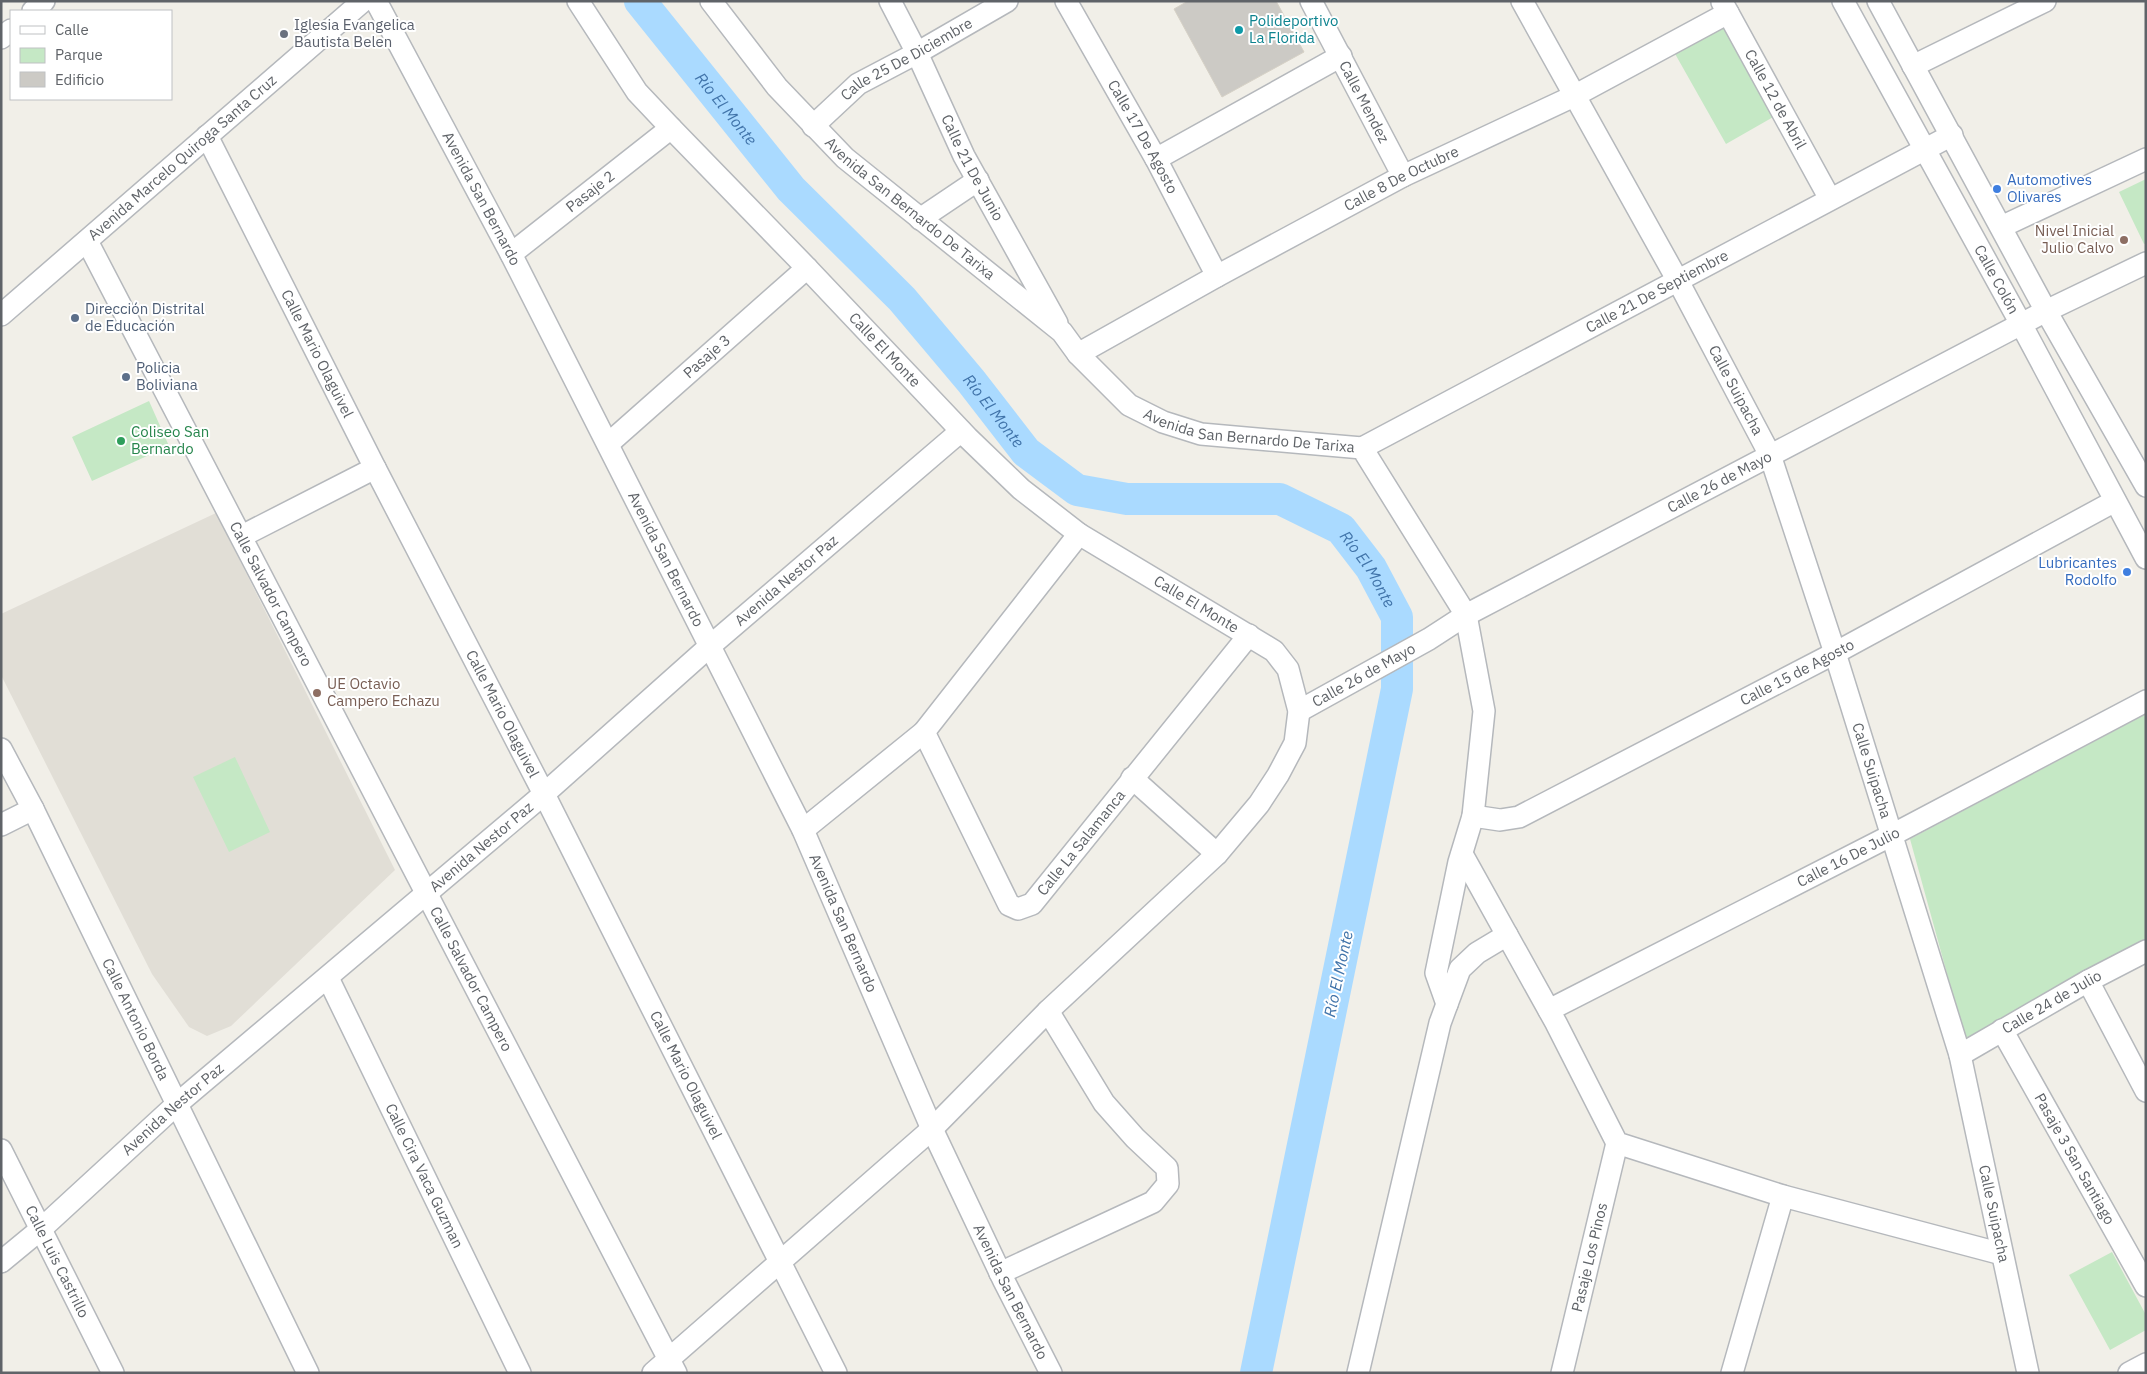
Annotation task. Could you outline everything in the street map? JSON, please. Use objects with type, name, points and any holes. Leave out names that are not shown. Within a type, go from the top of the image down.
[{"type":"street","points":[[34,10],[44,1]]},
{"type":"street","name":"Avenida Marcelo Quiroga Santa Cruz","points":[[1,315],[363,1]]},
{"type":"street","name":"Avenida San Bernardo","points":[[376,1],[511,254],[803,830],[932,1128],[1000,1273],[1051,1373]]},
{"type":"street","name":"Calle El Monte","points":[[578,1],[637,92],[961,431],[1021,489],[1079,534],[1249,635]]},
{"type":"street","name":"Avenida San Bernardo De Tarixa","points":[[711,1],[777,87],[812,126],[845,158],[1062,332],[1078,354],[1128,405],[1164,422],[1201,434],[1362,448],[1466,615],[1484,710],[1472,816],[1436,973],[1447,1004]]},
{"type":"street","name":"Calle 21 De Junio","points":[[890,1],[917,53],[964,156],[1062,332]]},
{"type":"street","name":"Calle 25 De Diciembre","points":[[812,126],[858,84],[917,53],[1007,1]]},
{"type":"street","name":"Calle 17 De Agosto","points":[[1066,1],[1156,159],[1216,276]]},
{"type":"street","name":"Calle Mendez","points":[[1311,1],[1403,176]]},
{"type":"street","name":"Calle Suipacha","points":[[1522,1],[1678,281],[1770,455],[1835,653],[1960,1055],[2028,1373]]},
{"type":"street","name":"Calle Colón","points":[[1843,1],[2021,324],[2115,501],[2144,550]]},
{"type":"street","name":"Calle Colón","points":[[1878,1],[1952,134],[2046,311],[2146,486]]},
{"type":"street","points":[[1913,66],[2045,1]]},
{"type":"street","name":"Calle 8 De Octubre","points":[[1078,354],[1216,276],[1403,176],[1574,96],[1725,7]]},
{"type":"street","name":"Calle 12 de Abril","points":[[1725,7],[1830,199]]},
{"type":"street","points":[[1156,159],[1341,56]]},
{"type":"street","name":"Pasaje 2","points":[[511,254],[670,128]]},
{"type":"street","name":"Calle 21 De Septiembre","points":[[1362,448],[1952,134]]},
{"type":"street","name":"Calle Mario Olaguivel","points":[[207,136],[375,468],[544,794],[836,1373]]},
{"type":"street","points":[[2001,227],[2146,159]]},
{"type":"street","points":[[920,219],[978,180]]},
{"type":"street","name":"Calle Salvador Campero","points":[[87,240],[672,1366]]},
{"type":"street","name":"Calle 26 de Mayo","points":[[1300,711],[1328,693],[1429,639],[1466,615],[2046,311],[2146,264]]},
{"type":"street","name":"Pasaje 3","points":[[608,444],[807,268]]},
{"type":"street","name":"Avenida Nestor Paz","points":[[1,1262],[41,1229],[177,1104],[544,794],[710,646],[961,431]]},
{"type":"street","points":[[242,536],[375,468]]},
{"type":"street","name":"Calle 15 de Agosto","points":[[1472,816],[1500,820],[1519,817],[1835,653],[2115,501]]},
{"type":"street","points":[[803,830],[924,732],[1079,534]]},
{"type":"street","points":[[653,1373],[672,1366],[780,1262],[932,1128],[1048,1011],[1217,854],[1259,804],[1278,775],[1295,743],[1300,711],[1288,669],[1274,651],[1249,635]]},
{"type":"street","name":"Calle La Salamanca","points":[[924,732],[1009,905],[1018,908],[1032,904],[1249,635]]},
{"type":"street","name":"Calle 16 De Julio","points":[[1549,1010],[1892,835],[2146,701]]},
{"type":"street","name":"Calle Antonio Borda","points":[[1,749],[33,809],[308,1373]]},
{"type":"street","points":[[1132,778],[1217,854]]},
{"type":"street","points":[[1,825],[33,809]]},
{"type":"street","points":[[1462,854],[1549,1010],[1617,1143],[1783,1196],[2002,1254]]},
{"type":"street","points":[[1358,1373],[1440,1023],[1460,969],[1477,952],[1507,935]]},
{"type":"street","name":"Calle 24 de Julio","points":[[1960,1055],[2088,981],[2146,951]]},
{"type":"street","name":"Calle Cira Vaca Guzman","points":[[328,978],[520,1373]]},
{"type":"street","points":[[2088,981],[2140,1066],[2146,1091]]},
{"type":"street","points":[[1000,1273],[1153,1202],[1168,1184],[1167,1168],[1135,1138],[1104,1103],[1048,1011]]},
{"type":"street","name":"Pasaje 3 San Santiago","points":[[2002,1030],[2146,1286]]},
{"type":"street","name":"Pasaje Los Pinos","points":[[1562,1373],[1617,1143]]},
{"type":"street","name":"Calle Luis Castrillo","points":[[1,1150],[113,1373]]},
{"type":"street","points":[[1732,1373],[1783,1196]]},
{"type":"street","points":[[2129,1373],[2146,1364]]},
{"type":"shaded area","points":[[216,513],[395,870],[231,1026],[207,1036],[189,1027],[152,974],[1,675],[1,614]]},
{"type":"green space","points":[[1723,24],[1775,116],[1726,144],[1674,52]]},
{"type":"green space","points":[[2146,179],[2146,243],[2144,244],[2119,192]]},
{"type":"green space","name":"Coliseo San Bernardo","points":[[149,401],[169,446],[92,481],[72,437]]},
{"type":"green space","points":[[2146,714],[2146,942],[1965,1039],[1910,839]]},
{"type":"green space","points":[[235,757],[270,832],[229,852],[193,777]]},
{"type":"green space","points":[[2112,1252],[2146,1315],[2146,1330],[2110,1350],[2069,1275]]},
{"type":"building","name":"Polideportivo La Florida","points":[[1188,1],[1276,1],[1304,52],[1222,97],[1174,9]]},
{"type":"waterway","name":"Río El Monte","points":[[640,1],[791,189],[902,299],[971,381],[1026,452],[1077,490],[1127,499],[1280,499],[1341,529],[1371,568],[1397,617],[1397,689],[1256,1373]]},
{"type":"place","name":"Polideportivo La Florida","points":[[1239,30]]},
{"type":"place","name":"Iglesia Evangelica Bautista Belen","points":[[284,34]]},
{"type":"place","name":"Automotives Olivares","points":[[1997,189]]},
{"type":"place","name":"Nivel Inicial Julio Calvo","points":[[2124,240]]},
{"type":"place","name":"Dirección Distrital de Educación","points":[[75,318]]},
{"type":"place","name":"Policia Boliviana","points":[[126,377]]},
{"type":"place","name":"Coliseo San Bernardo","points":[[121,441]]},
{"type":"place","name":"Lubricantes Rodolfo","points":[[2127,572]]},
{"type":"place","name":"UE Octavio Campero Echazu","points":[[317,693]]}]
